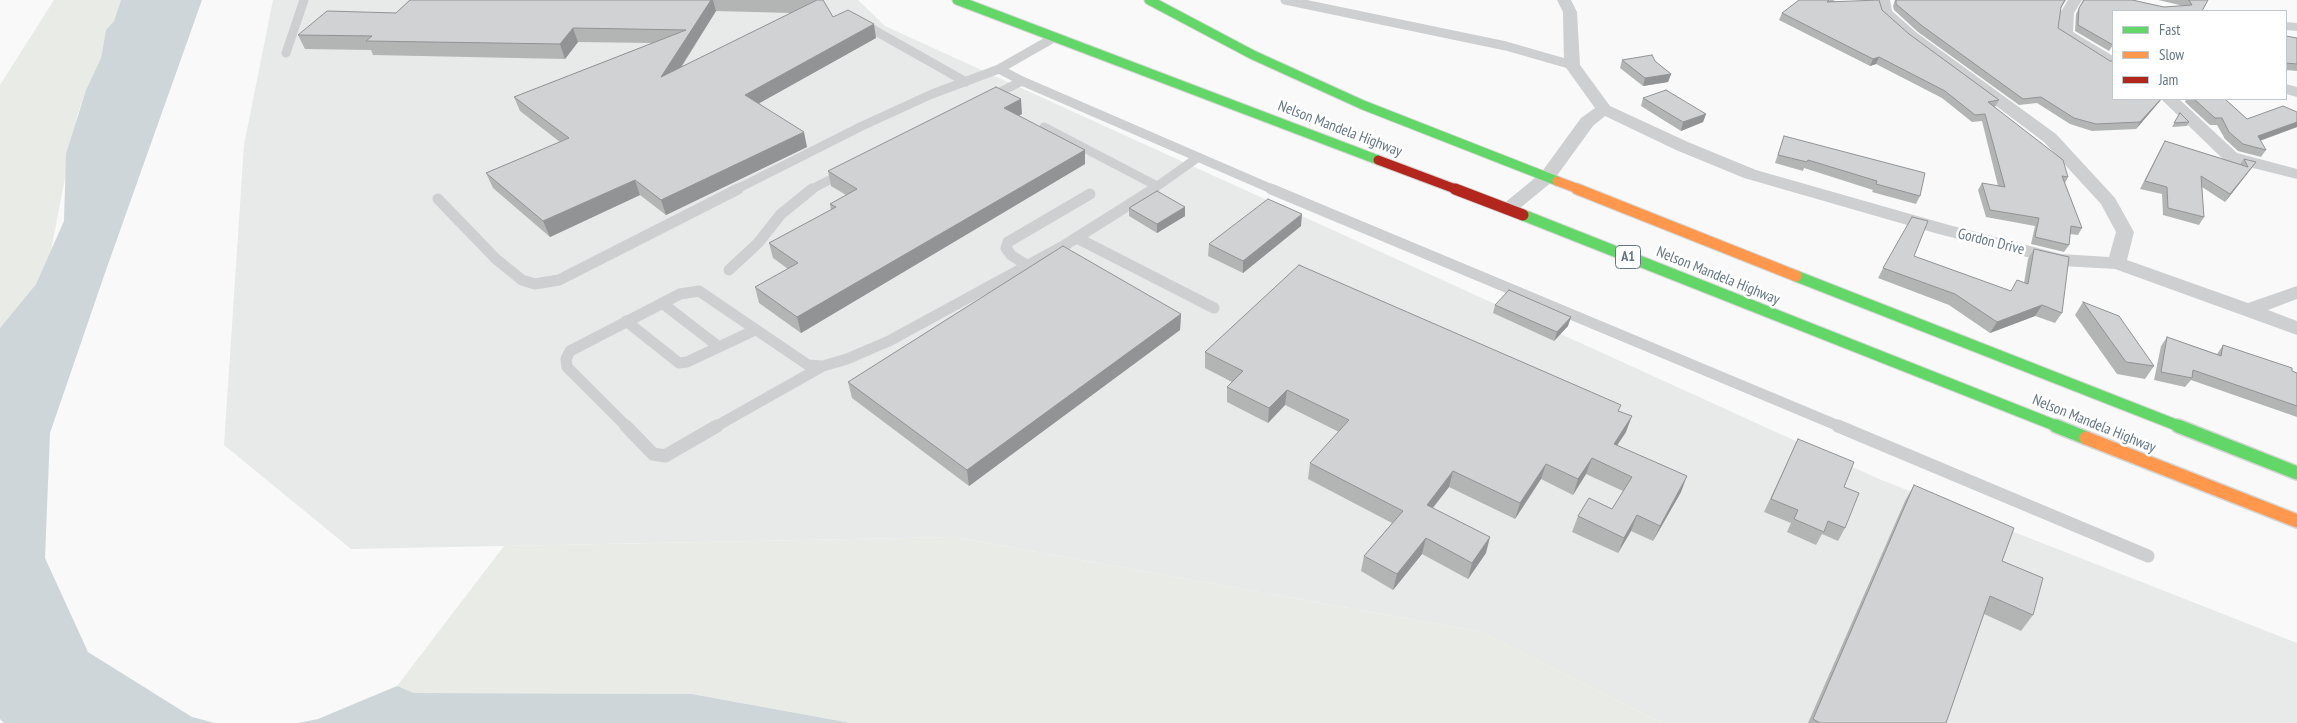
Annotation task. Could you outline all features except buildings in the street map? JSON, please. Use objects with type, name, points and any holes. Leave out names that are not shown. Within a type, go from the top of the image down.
[{"type":"highway","name":"Nelson Mandela Highway","points":[[957,0],[2297,520]]},
{"type":"highway","name":"Nelson Mandela Highway","points":[[1149,0],[1253,55],[1363,105],[1535,175],[2297,473]]},
{"type":"street","points":[[1511,215],[1535,175],[1587,122],[1604,109],[1572,65],[1570,12],[1564,0]]},
{"type":"street","points":[[1883,0],[1885,12],[1912,36],[2050,138],[2109,202],[2125,232],[2118,262]]},
{"type":"street","points":[[2075,0],[2067,13],[2066,34],[2112,61]]},
{"type":"street","points":[[2092,50],[2112,54]]},
{"type":"street","points":[[2170,100],[2193,119],[2231,157],[2297,174]]},
{"type":"street","name":"Gordon Drive","points":[[1604,109],[1682,146],[1750,174],[1942,229],[2061,260],[2118,262],[2297,328]]},
{"type":"street","points":[[2247,311],[2297,292]]},
{"type":"lane","points":[[286,53],[304,0]]},
{"type":"lane","points":[[1285,0],[1506,46],[1572,65]]},
{"type":"lane","points":[[866,25],[966,82]]},
{"type":"lane","points":[[438,199],[496,259],[522,280],[535,284],[559,280],[862,126],[999,69],[1055,37]]},
{"type":"lane","points":[[999,69],[1022,81],[1197,158],[2148,556]]},
{"type":"lane","points":[[978,103],[1022,81]]},
{"type":"lane","points":[[1044,127],[1157,186]]},
{"type":"lane","points":[[823,366],[808,365],[699,291],[680,294],[626,321],[570,351],[566,359],[567,367],[657,456],[670,456],[823,366],[847,359],[889,342],[1028,266],[1077,238],[1197,158]]},
{"type":"lane","points":[[729,270],[758,243],[780,214],[805,193],[848,170]]},
{"type":"lane","points":[[1028,266],[1011,255],[1006,248],[1008,242],[1090,194]]},
{"type":"lane","points":[[1077,238],[1214,308]]},
{"type":"lane","points":[[662,303],[719,347]]},
{"type":"lane","points":[[626,321],[680,363],[687,362],[755,330]]},
{"type":"shaded area","points":[[54,0],[121,0],[114,21],[106,30],[101,58],[86,90],[77,116],[51,250],[36,284],[0,328],[0,85]]},
{"type":"shaded area","points":[[121,0],[202,0],[50,433],[45,558],[88,652],[192,717],[215,723],[4,723],[0,719],[0,328],[36,284],[64,221],[66,154],[86,90],[101,58],[106,30],[114,21]]},
{"type":"shaded area","points":[[273,0],[858,0],[885,26],[1879,479],[2297,643],[2297,723],[1662,723],[1482,632],[954,537],[351,549],[224,445],[244,145]]},
{"type":"shaded area","points":[[954,537],[1482,632],[1662,723],[851,723],[692,694],[414,693],[397,686],[504,546]]},
{"type":"shaded area","points":[[397,686],[414,693],[692,694],[851,723],[298,723],[318,719]]},
{"type":"traffic: fast","points":[[957,0],[1378,160]]},
{"type":"traffic: fast","points":[[1149,0],[1253,55],[1363,105],[1557,181]]},
{"type":"traffic: fast","points":[[1523,215],[2086,438]]},
{"type":"traffic: fast","points":[[1796,276],[2297,473]]},
{"type":"traffic: slow","points":[[1557,181],[1796,276]]},
{"type":"traffic: slow","points":[[2086,438],[2297,521]]},
{"type":"traffic: jam","points":[[1378,160],[1523,215]]}]
